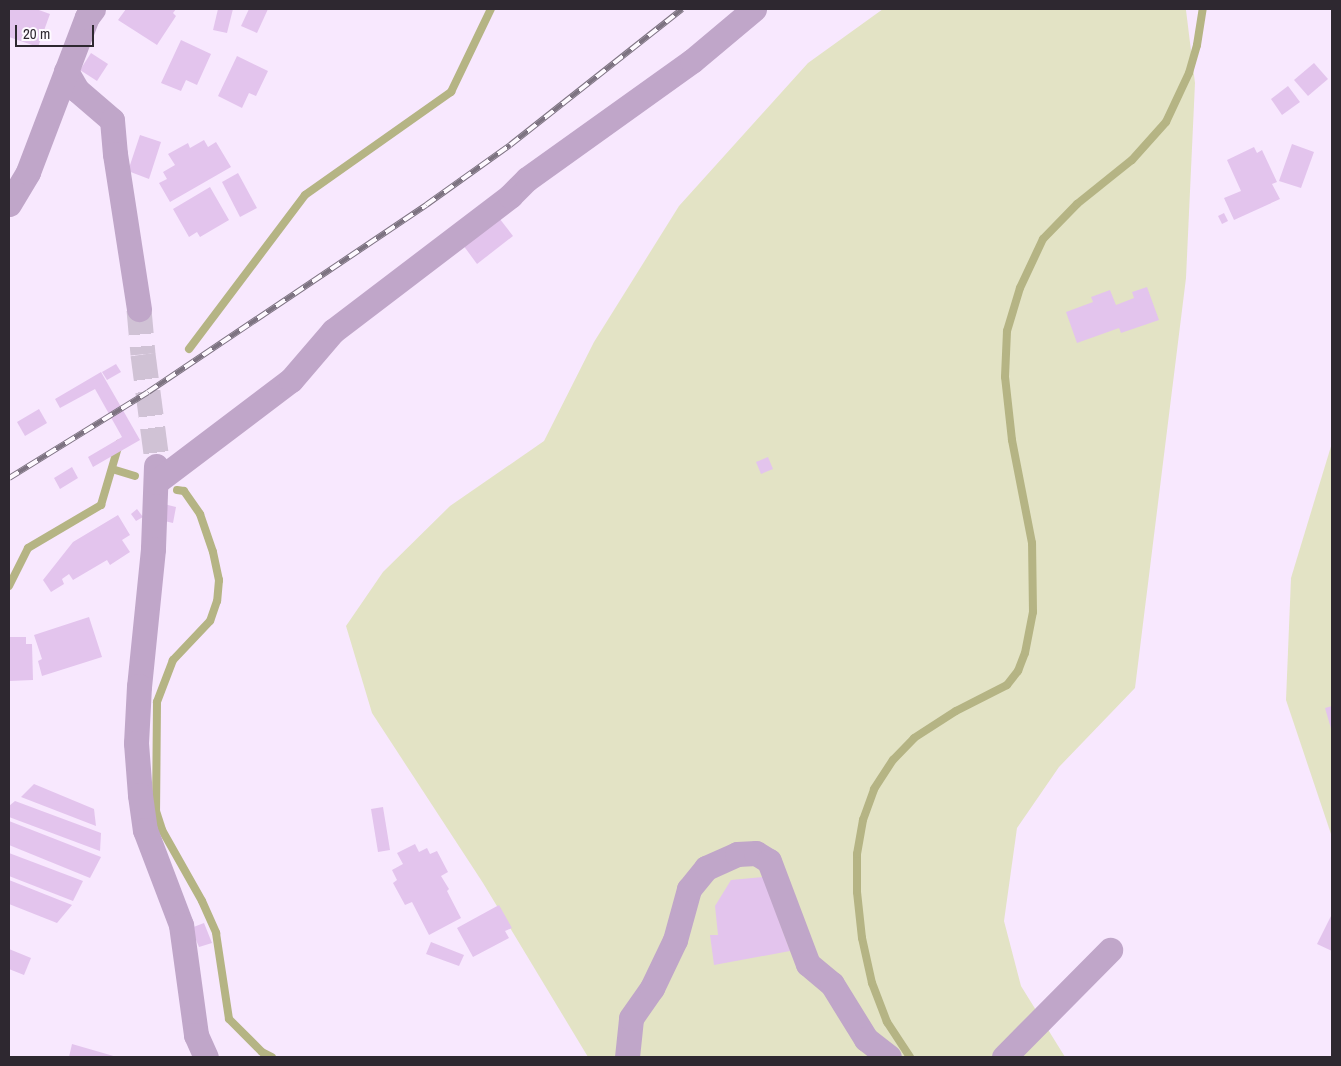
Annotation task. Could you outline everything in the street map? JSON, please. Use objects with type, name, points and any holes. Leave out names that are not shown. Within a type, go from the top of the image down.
[{"type":"street","points":[[9,204],[28,172],[87,17],[93,9]]},
{"type":"street","points":[[206,1057],[196,1035],[181,925],[145,830],[140,795],[136,743],[153,549],[156,471],[291,380],[333,331],[510,196],[527,179],[692,60],[754,9]]},
{"type":"street","points":[[66,72],[77,90],[112,120],[115,154],[139,309]]},
{"type":"street","points":[[627,1057],[631,1018],[652,988],[676,940],[689,889],[706,868],[737,854],[756,853],[769,861],[808,964],[832,984],[866,1039],[889,1057]]},
{"type":"street","points":[[1004,1057],[1110,950]]},
{"type":"green space","points":[[883,9],[1186,10],[1195,83],[1186,278],[1135,688],[1059,767],[1017,828],[1004,921],[1021,986],[1065,1057],[588,1057],[483,883],[372,713],[346,626],[383,572],[450,506],[544,441],[594,342],[679,206],[808,63]]},
{"type":"green space","points":[[1332,443],[1332,837],[1286,700],[1291,578]]},
{"type":"building","points":[[9,9],[36,9],[50,14],[38,47],[9,37]]},
{"type":"building","points":[[126,9],[176,9],[173,13],[176,16],[157,45],[118,20]]},
{"type":"building","points":[[218,9],[233,9],[227,33],[213,30]]},
{"type":"building","points":[[249,9],[268,9],[257,33],[241,26]]},
{"type":"building","points":[[181,40],[211,54],[197,85],[186,80],[181,91],[161,83]]},
{"type":"building","points":[[91,53],[108,64],[97,81],[80,70]]},
{"type":"building","points":[[237,56],[268,71],[256,96],[249,93],[242,108],[218,96]]},
{"type":"building","points":[[1314,63],[1328,79],[1308,96],[1294,80]]},
{"type":"building","points":[[1288,86],[1300,102],[1282,115],[1271,99]]},
{"type":"building","points":[[140,135],[161,142],[149,179],[128,171]]},
{"type":"building","points":[[204,140],[208,147],[216,142],[231,167],[170,202],[159,183],[167,179],[163,172],[175,165],[168,154],[188,143],[190,148]]},
{"type":"building","points":[[1292,144],[1314,152],[1301,188],[1279,181]]},
{"type":"building","points":[[1254,147],[1257,153],[1262,150],[1277,182],[1272,184],[1280,199],[1234,220],[1224,198],[1241,191],[1227,160]]},
{"type":"building","points":[[238,173],[257,208],[240,217],[222,182]]},
{"type":"building","points":[[210,187],[229,220],[200,237],[197,232],[189,237],[173,209]]},
{"type":"building","points":[[1224,213],[1228,221],[1222,224],[1218,216]]},
{"type":"building","points":[[496,214],[513,236],[477,264],[463,245]]},
{"type":"building","points":[[1147,287],[1159,320],[1121,333],[1119,328],[1077,343],[1066,312],[1093,302],[1091,297],[1110,290],[1116,305],[1134,298],[1132,292]]},
{"type":"building","points":[[116,364],[121,372],[107,380],[102,372]]},
{"type":"building","points":[[101,372],[140,440],[93,467],[88,457],[122,437],[95,389],[60,408],[55,399]]},
{"type":"building","points":[[39,409],[47,423],[25,436],[17,422]]},
{"type":"building","points":[[768,457],[773,469],[761,474],[756,462]]},
{"type":"building","points":[[72,467],[78,478],[60,489],[54,478]]},
{"type":"building","points":[[164,504],[176,507],[173,523],[160,520]]},
{"type":"building","points":[[137,509],[143,517],[136,521],[131,514]]},
{"type":"building","points":[[118,515],[130,535],[122,540],[130,552],[110,565],[107,560],[73,580],[69,574],[62,579],[64,584],[51,592],[43,580],[73,542]]},
{"type":"building","points":[[89,617],[102,657],[42,676],[38,661],[42,659],[34,635]]},
{"type":"building","points":[[9,637],[26,637],[26,644],[32,644],[33,680],[9,681]]},
{"type":"building","points":[[1332,706],[1332,732],[1325,708]]},
{"type":"building","points":[[34,784],[94,809],[96,826],[21,797]]},
{"type":"building","points":[[15,801],[101,833],[100,851],[9,817],[9,806]]},
{"type":"building","points":[[383,807],[390,850],[378,852],[371,809]]},
{"type":"building","points":[[9,821],[101,857],[90,878],[9,845]]},
{"type":"building","points":[[415,844],[419,852],[427,848],[430,854],[437,851],[448,872],[441,876],[449,889],[447,891],[461,918],[429,935],[412,902],[405,905],[393,883],[397,880],[392,870],[403,864],[397,853]]},
{"type":"building","points":[[9,853],[83,881],[73,901],[9,876]]},
{"type":"building","points":[[763,877],[790,951],[714,965],[710,935],[718,935],[715,906],[731,880]]},
{"type":"building","points":[[9,880],[72,905],[57,923],[9,904]]},
{"type":"building","points":[[499,905],[512,928],[505,931],[509,938],[473,957],[457,928]]},
{"type":"building","points":[[1332,914],[1332,951],[1317,944]]},
{"type":"building","points":[[204,923],[212,943],[199,947],[191,928]]},
{"type":"building","points":[[431,942],[464,955],[459,966],[426,954]]},
{"type":"building","points":[[9,949],[31,958],[24,975],[9,969]]},
{"type":"building","points":[[72,1044],[117,1057],[69,1057]]},
{"type":"waterway","points":[[189,349],[305,195],[451,92],[491,9]]},
{"type":"waterway","points":[[910,1057],[887,1022],[872,983],[862,938],[857,892],[857,854],[863,820],[874,789],[893,760],[914,738],[956,711],[1007,685],[1018,671],[1025,653],[1033,612],[1032,543],[1012,440],[1005,377],[1007,331],[1020,288],[1043,239],[1077,204],[1132,160],[1166,122],[1189,73],[1197,45],[1203,9]]},
{"type":"waterway","points":[[9,586],[28,548],[101,505],[119,444]]},
{"type":"waterway","points":[[112,469],[135,476]]},
{"type":"waterway","points":[[177,490],[184,491],[200,514],[213,552],[219,580],[217,601],[210,621],[173,660],[157,702],[156,811],[162,830],[202,901],[216,933],[229,1019],[262,1052],[272,1057]]},
{"type":"tunnel","points":[[139,309],[157,460]]},
{"type":"railway","points":[[9,478],[148,392],[426,205],[510,145],[682,9]]}]
